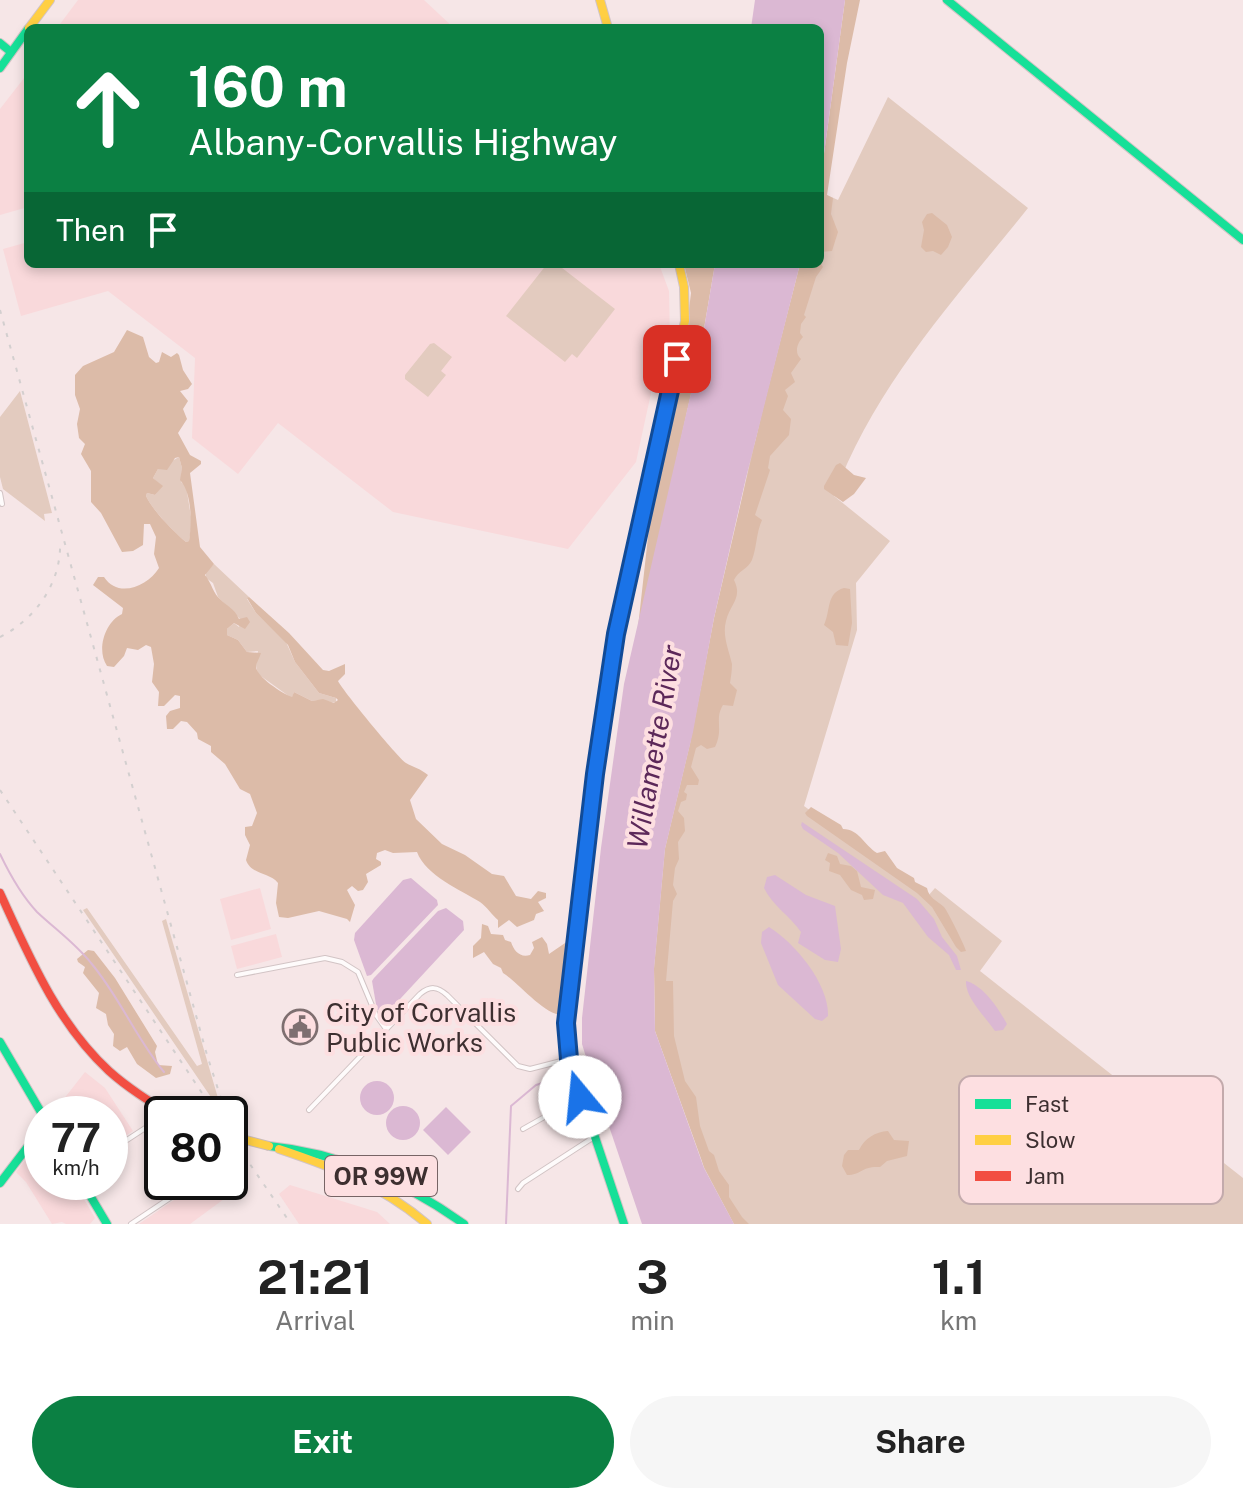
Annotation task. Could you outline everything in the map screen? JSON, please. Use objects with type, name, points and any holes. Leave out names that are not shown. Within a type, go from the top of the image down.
[{"type":"main road","points":[[31,24],[50,0]]},
{"type":"main road","points":[[600,0],[607,24]]},
{"type":"main road","points":[[947,0],[1243,240]]},
{"type":"main road","points":[[0,68],[24,34]]},
{"type":"main road","points":[[0,43],[11,52]]},
{"type":"main road","points":[[624,1224],[569,1059],[566,1033],[568,992],[616,634],[685,321],[680,268]]},
{"type":"main road","points":[[0,893],[41,982],[71,1030],[91,1054],[144,1098]]},
{"type":"main road","points":[[0,1042],[32,1096]]},
{"type":"main road","name":"OR 99W","points":[[248,1141],[335,1167],[373,1184],[396,1198],[427,1224]]},
{"type":"main road","name":"OR 99W","points":[[269,1146],[290,1147],[373,1172],[423,1197],[464,1224]]},
{"type":"main road","points":[[0,1183],[24,1152]]},
{"type":"main road","points":[[91,1200],[102,1222]]},
{"type":"street","points":[[0,493],[2,504]]},
{"type":"street","points":[[237,975],[325,958],[342,962],[358,972],[376,1015],[386,1029]]},
{"type":"street","points":[[309,1110],[420,994],[435,988],[447,995],[518,1066],[530,1069],[569,1059]]},
{"type":"street","points":[[523,1129],[580,1097]]},
{"type":"street","points":[[518,1189],[594,1137]]},
{"type":"street","points":[[131,1224],[167,1200]]},
{"type":"shaded area","points":[[78,0],[424,0],[450,24],[60,24]]},
{"type":"shaded area","points":[[845,0],[860,0],[827,195],[833,198],[831,214],[838,232],[832,251],[824,252],[824,154]]},
{"type":"shaded area","points":[[24,78],[24,208],[0,215],[0,109]]},
{"type":"shaded area","points":[[888,97],[1028,208],[919,344],[894,380],[871,417],[834,496],[890,541],[856,583],[857,630],[804,806],[928,896],[935,888],[1002,941],[980,971],[1113,1076],[959,1076],[959,1204],[1223,1204],[1223,1162],[1243,1178],[1243,1224],[734,1224],[704,1168],[654,969],[665,849],[752,451],[819,268],[824,268],[824,194],[838,200]]},
{"type":"shaded area","points":[[932,213],[947,225],[952,237],[941,255],[926,252],[921,247],[922,222],[927,214]]},
{"type":"shaded area","points":[[24,243],[24,268],[660,268],[669,291],[670,340],[660,381],[653,384],[636,462],[568,549],[393,512],[278,423],[238,474],[192,438],[195,358],[108,291],[21,316],[3,249]]},
{"type":"shaded area","points":[[544,268],[562,268],[615,309],[577,358],[572,354],[565,362],[506,316]]},
{"type":"shaded area","points":[[685,268],[714,268],[699,358],[637,636],[651,510],[682,365],[691,293]]},
{"type":"shaded area","points":[[799,268],[822,268],[816,277],[804,315],[806,317],[801,324],[803,337],[797,351],[801,359],[791,373],[795,382],[785,390],[788,396],[783,410],[791,419],[789,435],[770,456],[770,470],[755,515],[762,520],[754,555],[734,580],[737,592],[725,627],[732,664],[730,683],[737,690],[733,706],[723,705],[720,710],[715,747],[707,749],[701,745],[696,748],[691,767],[699,780],[698,785],[687,785],[684,792],[687,794],[686,800],[681,802],[678,811],[684,818],[685,831],[678,842],[679,859],[673,885],[677,894],[673,901],[666,981],[673,981],[674,1036],[685,1081],[696,1097],[700,1126],[709,1151],[729,1185],[729,1197],[749,1224],[734,1224],[704,1167],[655,1031],[654,969],[665,849],[762,412]]},
{"type":"shaded area","points":[[127,330],[143,337],[149,357],[156,363],[162,352],[171,357],[177,353],[192,384],[180,391],[188,401],[183,409],[187,419],[178,433],[190,455],[201,461],[190,473],[200,547],[214,564],[205,575],[218,597],[239,619],[247,617],[250,622],[245,629],[234,623],[227,629],[227,635],[238,640],[247,652],[261,653],[256,666],[260,675],[276,689],[292,697],[294,692],[312,701],[323,699],[334,703],[338,700],[319,693],[295,662],[288,645],[256,613],[247,598],[289,633],[323,670],[329,671],[345,664],[345,674],[338,681],[348,696],[406,763],[428,775],[410,800],[416,819],[442,844],[465,855],[492,874],[504,876],[516,896],[531,899],[538,891],[546,893],[546,898],[538,902],[544,911],[536,914],[534,920],[517,927],[509,920],[498,928],[498,920],[485,906],[436,875],[417,852],[393,853],[385,850],[377,853],[376,859],[381,865],[366,874],[368,882],[363,890],[358,891],[352,886],[347,890],[355,905],[350,922],[319,911],[279,917],[276,903],[278,883],[252,868],[246,860],[250,845],[245,827],[252,826],[257,813],[250,794],[240,789],[225,764],[211,752],[211,746],[198,739],[197,733],[187,722],[181,721],[173,729],[167,729],[166,716],[180,708],[180,696],[175,695],[164,706],[158,706],[159,692],[152,682],[154,664],[151,647],[146,645],[138,650],[127,648],[114,667],[107,666],[104,660],[104,637],[111,623],[122,614],[123,608],[93,585],[98,577],[104,577],[117,587],[133,588],[148,580],[159,568],[154,554],[156,537],[150,524],[144,524],[143,545],[133,551],[122,552],[101,513],[91,502],[91,471],[81,454],[85,444],[79,438],[77,424],[80,409],[75,395],[75,375],[83,366],[114,352]],"holes":[[[179,457],[182,468],[180,480],[187,492],[191,517],[189,541],[186,542],[159,515],[146,496],[147,493],[155,495],[163,486],[153,478],[158,469],[167,470]]]},
{"type":"shaded area","points":[[434,343],[452,357],[441,371],[446,375],[428,397],[405,379],[405,375]]},
{"type":"shaded area","points":[[20,391],[52,513],[44,514],[45,521],[3,489],[0,477],[0,417]]},
{"type":"shaded area","points":[[179,457],[181,482],[186,486],[192,523],[189,541],[186,542],[164,521],[146,496],[147,493],[155,495],[162,486],[153,478],[158,469]]},
{"type":"shaded area","points":[[840,463],[854,475],[866,478],[854,494],[843,502],[824,489]]},
{"type":"shaded area","points":[[214,564],[249,597],[247,599],[256,613],[286,642],[295,662],[319,693],[336,698],[336,703],[312,701],[294,692],[292,698],[258,674],[258,651],[247,652],[238,640],[227,635],[227,629],[234,623],[239,627],[241,620],[218,597],[213,583],[206,578],[206,572]]},
{"type":"shaded area","points":[[844,588],[850,589],[852,623],[848,646],[836,645],[833,632],[824,625],[834,594]]},
{"type":"shaded area","points":[[811,807],[843,829],[857,834],[877,853],[885,851],[897,868],[927,888],[931,897],[946,910],[966,951],[961,952],[956,947],[932,907],[917,893],[807,816],[805,813]]},
{"type":"shaded area","points":[[828,853],[837,856],[840,864],[857,871],[861,887],[875,890],[873,899],[864,900],[862,895],[851,890],[840,875],[829,871],[830,863],[825,860]]},
{"type":"shaded area","points":[[260,888],[271,929],[231,940],[220,899]]},
{"type":"shaded area","points":[[87,908],[197,1066],[202,1064],[162,921],[166,919],[217,1096],[210,1096],[83,910]]},
{"type":"shaded area","points":[[482,924],[488,926],[491,934],[503,935],[523,956],[530,955],[534,948],[532,942],[542,937],[549,954],[568,941],[562,1015],[547,1010],[493,964],[484,952],[473,958],[473,946],[481,938]]},
{"type":"shaded area","points":[[276,934],[282,957],[237,969],[231,946]]},
{"type":"shaded area","points":[[88,950],[94,951],[115,978],[157,1046],[158,1065],[172,1066],[170,1074],[156,1078],[137,1064],[127,1047],[120,1051],[113,1046],[114,1034],[106,1014],[96,1008],[99,993],[83,973],[85,967],[77,959]]},
{"type":"shaded area","points":[[85,1072],[110,1096],[66,1096]]},
{"type":"shaded area","points":[[888,1131],[894,1140],[909,1141],[907,1156],[847,1175],[842,1166],[848,1150],[859,1150],[871,1136]]},
{"type":"shaded area","points":[[24,1162],[24,1180],[16,1172]]},
{"type":"shaded area","points":[[290,1185],[377,1212],[390,1224],[299,1224],[279,1194]]},
{"type":"shaded area","points":[[37,1200],[84,1200],[95,1218],[90,1224],[52,1224]]},
{"type":"shaded area","points":[[174,1200],[223,1200],[190,1224],[139,1224]]},
{"type":"water","points":[[755,0],[845,0],[824,154],[824,24],[752,24]]},
{"type":"water","name":"Willamette River","points":[[714,268],[799,268],[746,478],[665,849],[654,969],[655,1031],[704,1168],[734,1224],[642,1224],[582,1044],[582,1018],[624,684],[699,358]]},
{"type":"water","points":[[802,822],[917,899],[934,919],[942,937],[957,956],[961,970],[956,970],[949,955],[928,937],[903,903],[883,895],[838,853],[803,829]]},
{"type":"water","points":[[775,875],[806,895],[835,906],[841,949],[838,962],[825,960],[798,943],[801,932],[764,888],[767,877]]},
{"type":"water","points":[[411,878],[437,900],[438,905],[367,976],[354,940],[355,933],[403,880]]},
{"type":"water","points":[[446,908],[463,921],[464,930],[388,1012],[377,1010],[374,978],[438,911]]},
{"type":"water","points":[[769,927],[789,943],[817,978],[827,1004],[828,1016],[822,1021],[815,1019],[778,985],[761,943],[762,932]]},
{"type":"water","points":[[966,981],[978,987],[995,1005],[1007,1024],[1003,1030],[995,1031],[976,1007]]},
{"type":"water","points":[[377,1081],[389,1086],[394,1098],[389,1110],[377,1115],[365,1110],[360,1098],[365,1086]]},
{"type":"water","points":[[403,1106],[415,1111],[420,1123],[415,1135],[403,1140],[391,1135],[386,1123],[391,1111]]},
{"type":"water","points":[[446,1107],[471,1132],[448,1155],[423,1130]]},
{"type":"waterway","points":[[0,854],[31,905],[78,949],[101,976],[164,1072]]},
{"type":"waterway","points":[[582,1072],[592,1069]]},
{"type":"waterway","points":[[506,1224],[511,1106],[536,1085],[563,1077]]},
{"type":"railway","points":[[0,310],[220,1096]]},
{"type":"railway","points":[[0,637],[25,620],[44,598],[57,571],[60,541]]},
{"type":"railway","points":[[0,790],[204,1096]]},
{"type":"railway","points":[[248,1161],[291,1224]]},
{"type":"traffic: fast","points":[[947,0],[1243,240]]},
{"type":"traffic: fast","points":[[0,68],[24,35]]},
{"type":"traffic: fast","points":[[0,43],[11,52]]},
{"type":"traffic: fast","points":[[624,1224],[569,1059],[566,1023],[595,774],[616,634],[652,472]]},
{"type":"traffic: fast","points":[[0,1042],[32,1096]]},
{"type":"traffic: fast","points":[[269,1146],[322,1155],[372,1172],[419,1195],[464,1224]]},
{"type":"traffic: fast","points":[[0,1183],[24,1152]]},
{"type":"traffic: fast","points":[[93,1200],[107,1224]]},
{"type":"traffic: slow","points":[[32,24],[50,0]]},
{"type":"traffic: slow","points":[[600,0],[607,24]]},
{"type":"traffic: slow","points":[[652,472],[685,321],[680,268]]},
{"type":"traffic: slow","points":[[248,1141],[269,1146]]},
{"type":"traffic: slow","points":[[279,1149],[375,1188],[427,1224]]},
{"type":"traffic: jam","points":[[0,893],[46,988],[74,1032],[109,1071],[144,1097]]},
{"type":"place","name":"City of Corvallis Public Works","points":[[300,1027]]},
{"type":"route","points":[[580,1097],[569,1059],[566,1023],[595,774],[616,634],[677,359]]}]
